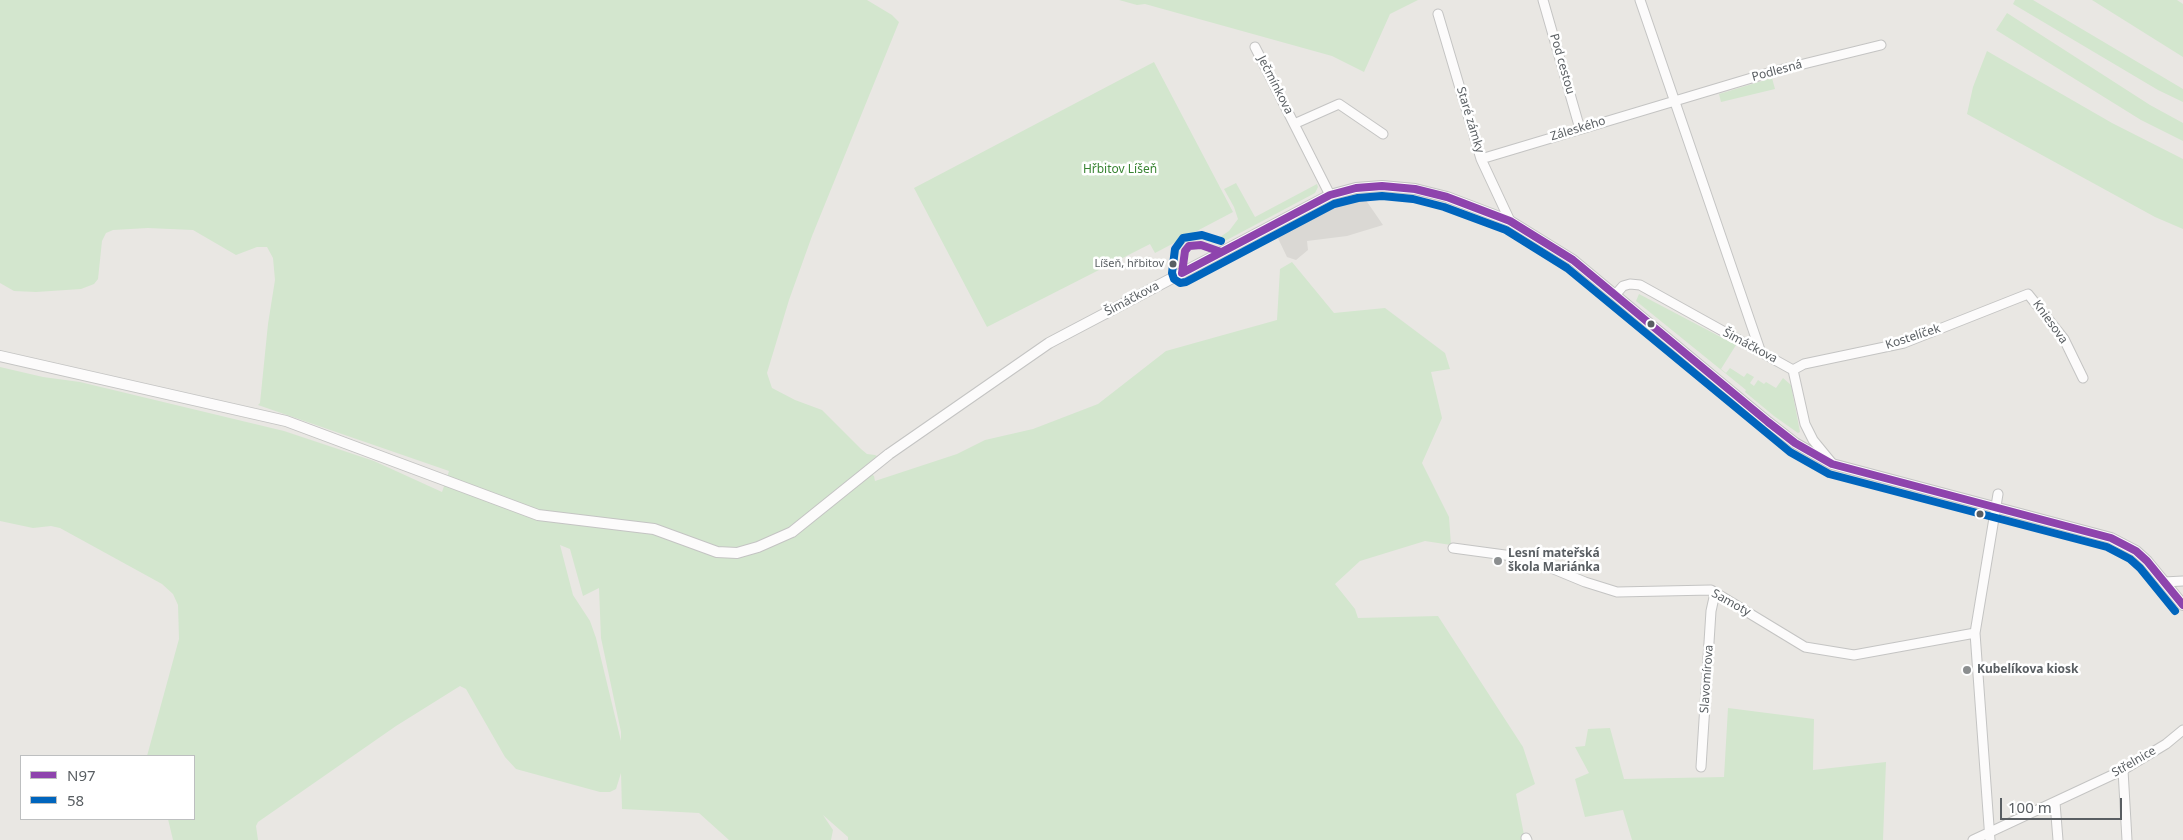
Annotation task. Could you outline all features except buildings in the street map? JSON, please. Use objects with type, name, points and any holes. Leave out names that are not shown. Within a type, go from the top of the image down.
[{"type":"street","name":"Pod cestou","points":[[1543,0],[1580,129]]},
{"type":"street","points":[[1640,0],[1760,350]]},
{"type":"street","name":"Staré zámky","points":[[1438,14],[1481,159],[1510,222]]},
{"type":"street","name":"Podlesná","points":[[1674,100],[1775,71],[1880,45]]},
{"type":"street","name":"Ječmínkova","points":[[1255,47],[1330,195]]},
{"type":"street","name":"Záleského","points":[[1481,159],[1674,100]]},
{"type":"street","name":"Ječmínkova","points":[[1294,124],[1339,104],[1383,134]]},
{"type":"street","name":"Šimáčkova","points":[[0,356],[277,418],[538,514],[654,529],[717,552],[737,553],[758,547],[792,532],[880,461],[1049,343],[1330,195],[1356,188],[1382,186],[1415,189],[1447,197],[1510,222],[1573,260],[1768,422],[1795,443],[1832,464],[2111,538],[2136,551],[2183,605]]},
{"type":"street","name":"Šimáčkova","points":[[1616,294],[1623,286],[1630,284],[1640,285],[1793,370]]},
{"type":"street","name":"Kostelíček","points":[[1793,370],[1804,364],[1904,343],[2028,294]]},
{"type":"street","name":"Kniesova","points":[[2028,294],[2064,339],[2083,378]]},
{"type":"street","points":[[1793,370],[1805,424],[1832,464]]},
{"type":"street","points":[[1989,836],[1975,633],[1998,494]]},
{"type":"street","name":"Samoty","points":[[1453,548],[1527,558],[1585,582],[1617,592],[1711,590],[1747,610],[1773,629],[1805,647],[1854,656],[1975,633]]},
{"type":"street","points":[[2164,582],[2183,581]]},
{"type":"street","name":"Slavomírova","points":[[1701,766],[1711,611],[1715,592]]},
{"type":"street","name":"Střelnice","points":[[1973,840],[1989,836],[2122,770],[2166,744],[2183,730]]},
{"type":"street","points":[[2122,770],[2127,840]]},
{"type":"street","points":[[2055,803],[2058,840]]},
{"type":"shaded area","points":[[1363,196],[1383,225],[1347,236],[1307,241],[1308,250],[1296,260],[1287,257],[1275,232],[1336,202]]},
{"type":"green space","points":[[0,0],[867,0],[892,15],[899,22],[812,236],[789,300],[767,373],[772,388],[795,400],[822,410],[861,449],[867,454],[877,456],[864,467],[874,476],[875,481],[957,454],[985,440],[1033,429],[1098,404],[1166,351],[1277,320],[1280,269],[1292,262],[1334,313],[1385,308],[1445,353],[1450,369],[1431,372],[1442,418],[1422,463],[1449,517],[1451,545],[1425,541],[1360,561],[1335,584],[1355,609],[1358,618],[1438,616],[1523,747],[1535,784],[1516,794],[1525,840],[848,840],[848,837],[823,815],[833,830],[831,840],[729,840],[699,813],[622,809],[621,773],[616,789],[610,792],[600,792],[516,769],[505,757],[466,689],[460,686],[396,726],[258,822],[256,826],[258,840],[173,840],[168,820],[195,820],[195,755],[147,755],[179,639],[178,605],[173,594],[162,584],[60,528],[51,526],[33,528],[0,521],[0,367],[43,377],[80,382],[284,431],[374,461],[442,492],[449,471],[258,405],[260,403],[268,324],[275,280],[273,258],[267,247],[257,247],[236,255],[193,230],[148,228],[113,230],[106,233],[102,241],[98,279],[94,284],[81,289],[36,292],[14,291],[0,283]],"holes":[[[560,545],[570,549],[583,596],[599,588],[601,638],[621,732],[621,741],[596,638],[590,621],[573,595]]]},
{"type":"green space","points":[[1119,0],[1418,0],[1390,14],[1364,72],[1332,56],[1145,4],[1137,5]]},
{"type":"green space","points":[[2015,0],[2033,0],[2183,89],[2183,102],[2158,90],[2013,4]]},
{"type":"green space","points":[[2092,0],[2177,0],[2183,4],[2183,57]]},
{"type":"green space","points":[[2007,13],[2150,105],[2183,123],[2183,141],[2141,120],[1996,30]]},
{"type":"green space","points":[[1987,51],[2112,123],[2183,159],[2183,229],[2155,217],[1967,114],[1973,87]]},
{"type":"green space","name":"Hřbitov Líšeň","points":[[1154,62],[1233,212],[1155,253],[1150,244],[987,327],[914,188]]},
{"type":"green space","points":[[1772,78],[1775,89],[1721,102],[1719,94]]},
{"type":"green space","points":[[1236,183],[1255,217],[1317,184],[1318,187],[1315,193],[1223,242],[1214,241],[1229,231],[1238,219],[1224,189]]},
{"type":"green space","points":[[1639,294],[1736,345],[1721,369],[1726,373],[1730,368],[1744,377],[1747,373],[1754,377],[1750,383],[1754,386],[1758,380],[1776,388],[1783,378],[1791,385],[1800,432],[1798,433],[1774,416],[1745,392],[1746,390],[1636,301]]},
{"type":"green space","points":[[1728,708],[1814,719],[1813,770],[1886,762],[1883,840],[1632,840],[1623,810],[1585,817],[1575,779],[1589,773],[1575,747],[1585,746],[1588,729],[1610,728],[1624,779],[1724,777]]},
{"type":"transit line","name":"N97","points":[[1221,252],[1201,245],[1189,246],[1185,251],[1182,273],[1330,195],[1356,188],[1382,186],[1415,189],[1447,197],[1510,221],[1573,260],[1768,422],[1795,443],[1832,464],[2111,538],[2136,551],[2147,561],[2183,605]]},
{"type":"transit line","name":"58","points":[[1221,241],[1202,235],[1183,238],[1175,249],[1172,273],[1174,279],[1180,283],[1186,282],[1334,204],[1358,198],[1382,196],[1413,199],[1444,207],[1506,230],[1567,268],[1790,452],[1829,474],[2107,547],[2130,559],[2140,568],[2175,611]]},
{"type":"place","name":"Líšeň, hřbitov","points":[[1173,264]]},
{"type":"place","name":"Lesní mateřská škola Mariánka","points":[[1498,561]]},
{"type":"place","name":"Kubelíkova kiosk","points":[[1967,670]]}]
